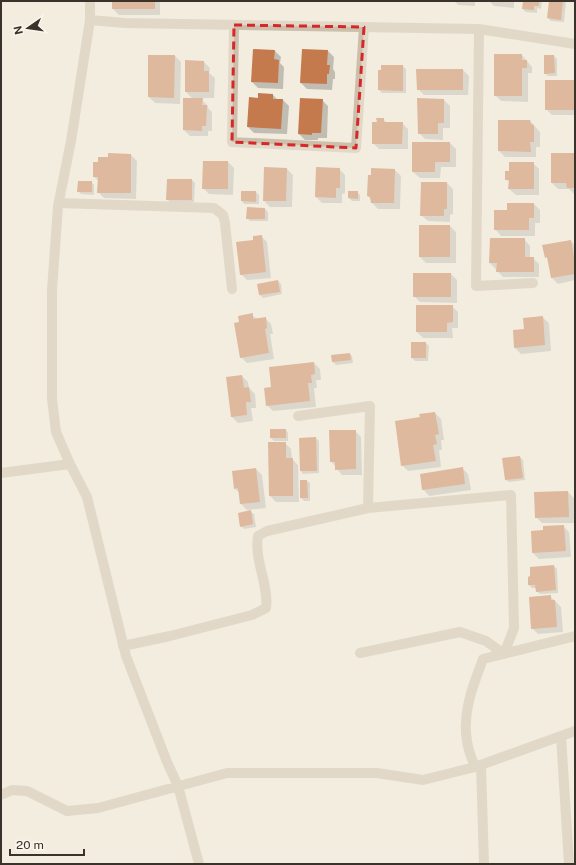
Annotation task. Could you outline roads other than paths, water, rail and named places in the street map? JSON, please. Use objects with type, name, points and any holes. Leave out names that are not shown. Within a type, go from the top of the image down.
[{"type":"street","points":[[90,1],[90,20],[71,141],[59,203],[52,290],[52,399],[56,432],[87,497],[124,646],[162,748],[178,786],[199,864]]},
{"type":"street","points":[[90,20],[124,22],[479,29],[575,44]]},
{"type":"street","points":[[234,24],[232,142],[356,148],[364,26]]},
{"type":"street","points":[[479,29],[476,286],[533,283]]},
{"type":"street","points":[[59,203],[214,208],[223,215],[225,223],[232,289]]},
{"type":"street","points":[[298,416],[370,406],[368,508]]},
{"type":"street","points":[[1,473],[70,464]]},
{"type":"street","points":[[124,646],[252,615],[266,608],[267,598],[256,547],[258,536],[267,531],[368,508],[511,495],[514,628],[504,654]]},
{"type":"street","points":[[360,652],[460,632],[486,641],[504,654]]},
{"type":"street","points":[[484,864],[478,766],[467,741],[465,721],[470,692],[483,659],[575,636]]},
{"type":"street","points":[[1,794],[12,790],[27,791],[67,811],[98,808],[227,773],[377,773],[423,780],[478,766],[575,731]]},
{"type":"street","points":[[561,736],[569,864]]}]
